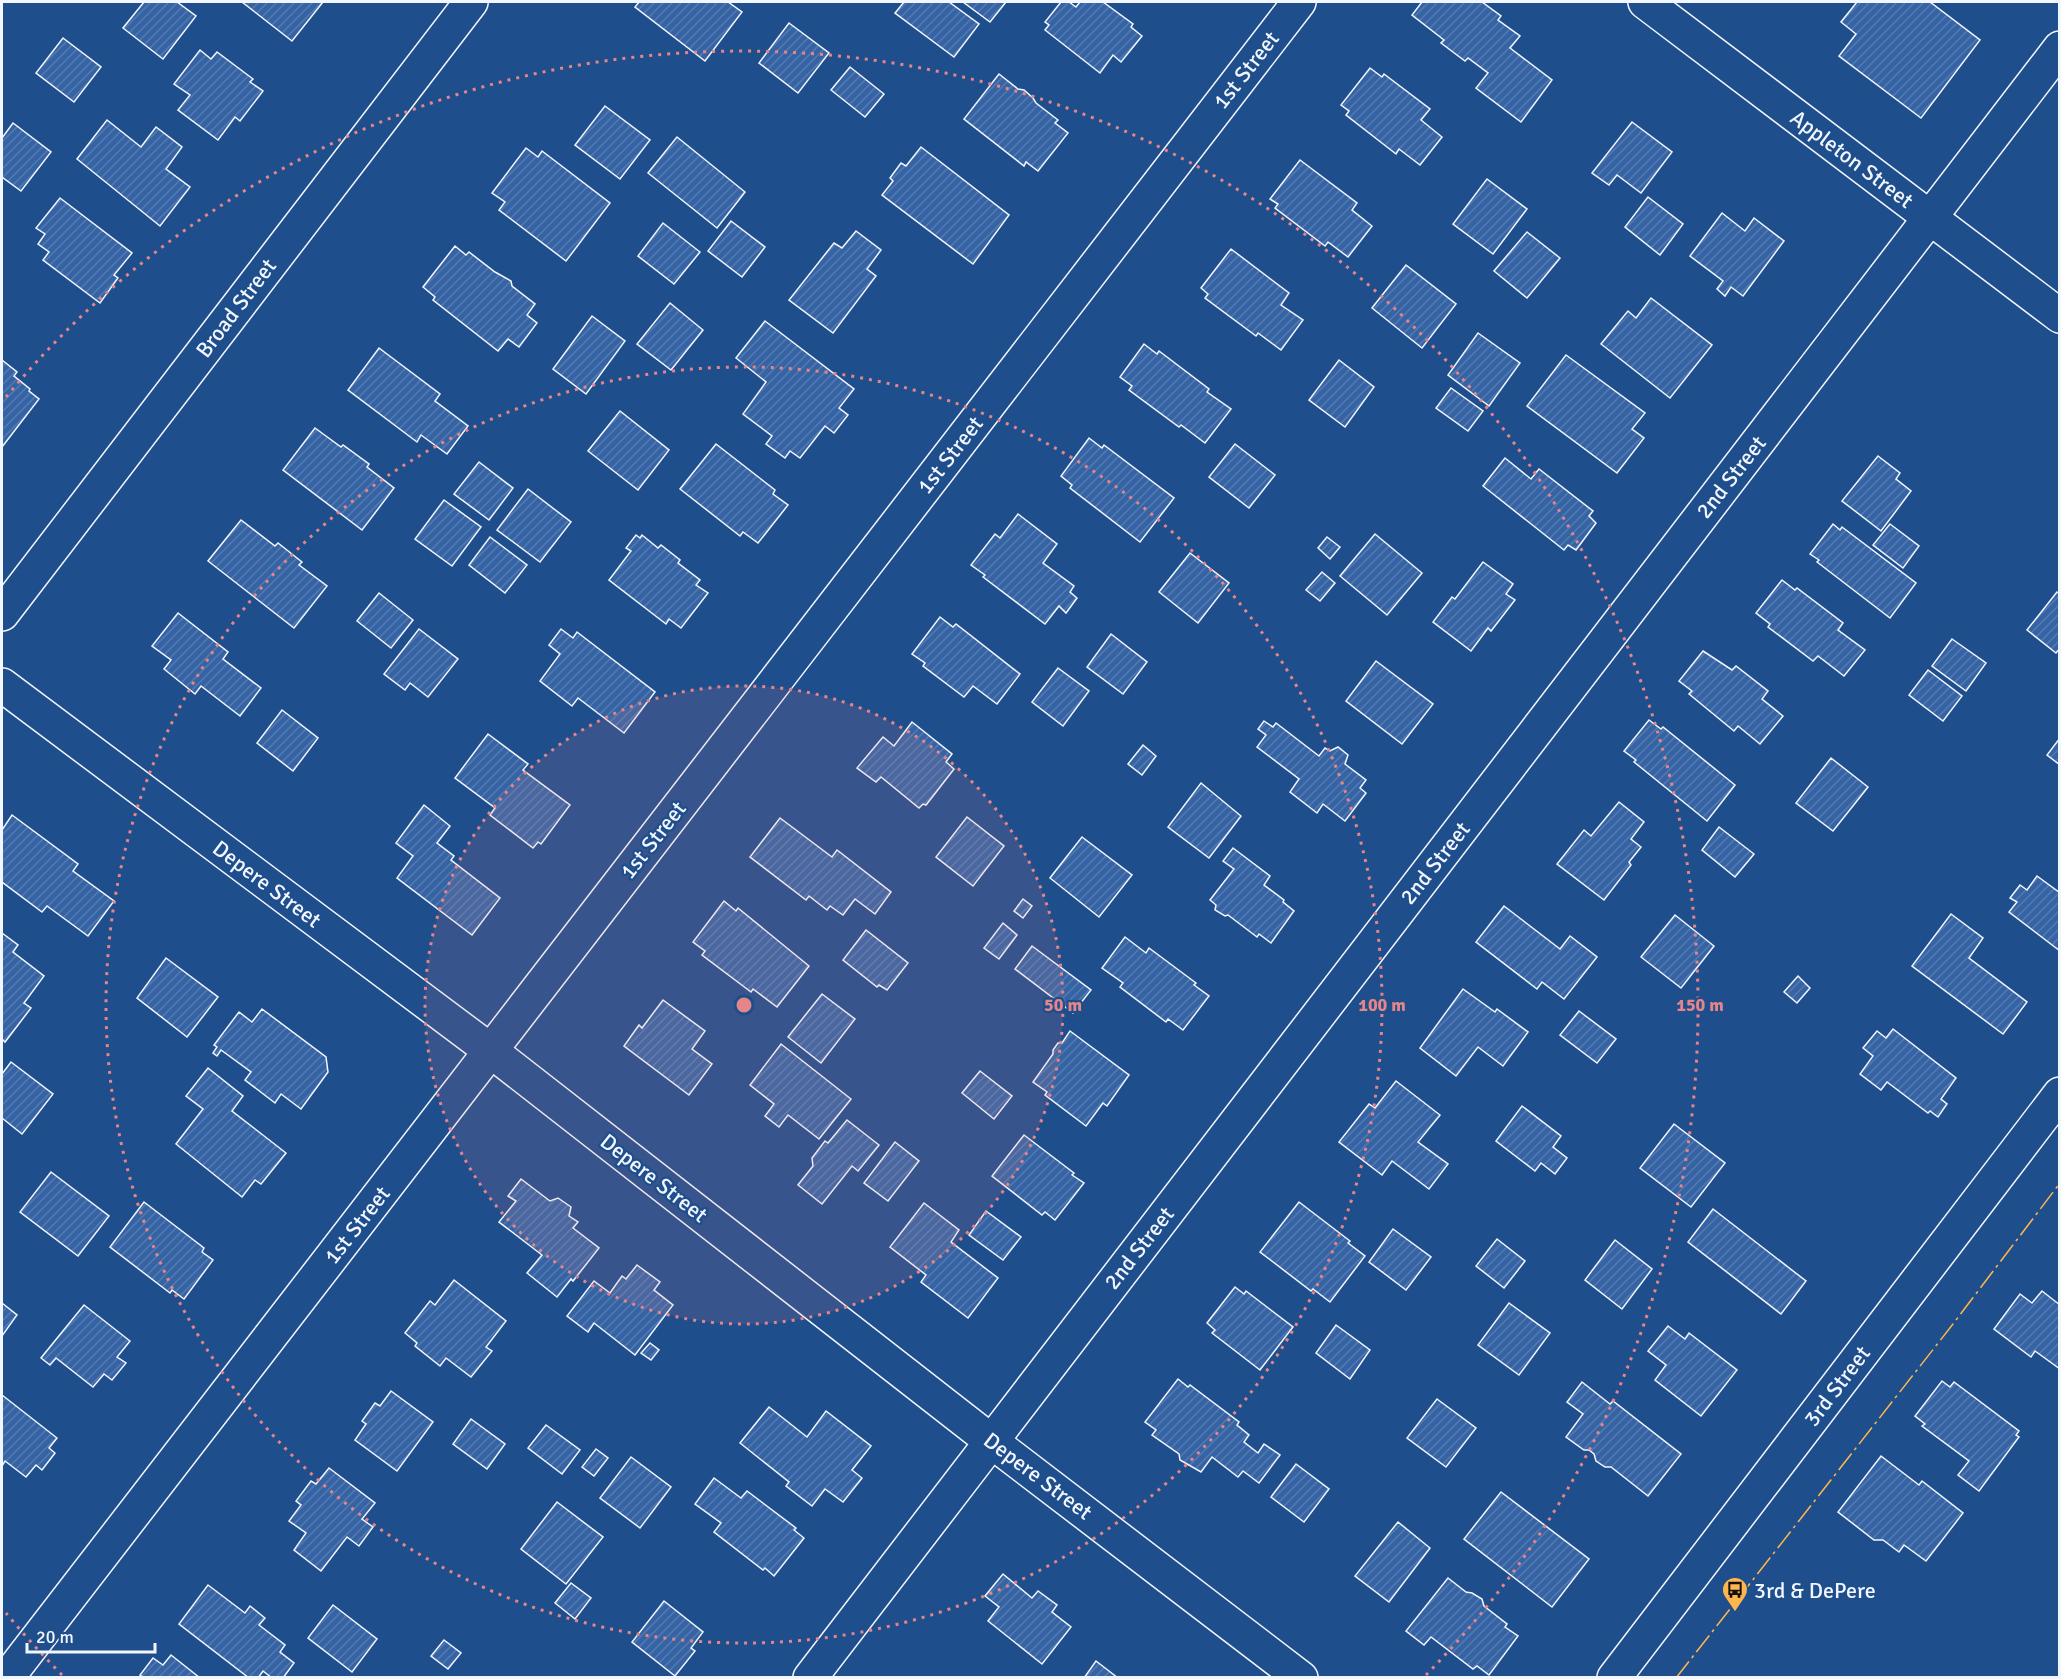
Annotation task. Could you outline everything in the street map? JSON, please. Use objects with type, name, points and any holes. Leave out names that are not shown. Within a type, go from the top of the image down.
[{"type":"street","name":"Broad Street","points":[[2,614],[471,2]]},
{"type":"street","name":"1st Street","points":[[7,1677],[1299,2]]},
{"type":"street","name":"Appleton Street","points":[[1645,2],[2060,316]]},
{"type":"street","name":"2nd Street","points":[[810,1677],[2060,48]]},
{"type":"street","name":"Depere Street","points":[[2,685],[491,1051],[991,1440],[1302,1677]]},
{"type":"street","name":"3rd Street","points":[[1614,1677],[2060,1094]]},
{"type":"building","points":[[144,2],[177,2],[196,16],[163,59],[123,28]]},
{"type":"building","points":[[242,2],[323,2],[292,41]]},
{"type":"building","points":[[639,2],[728,2],[742,12],[705,61],[635,7]]},
{"type":"building","points":[[904,2],[949,2],[979,24],[954,57],[895,13]]},
{"type":"building","points":[[963,2],[1006,2],[990,22]]},
{"type":"building","points":[[1061,2],[1069,2],[1076,7],[1080,2],[1103,2],[1133,24],[1131,27],[1142,36],[1121,62],[1113,55],[1100,73],[1045,30],[1049,25],[1045,22]]},
{"type":"building","points":[[1422,2],[1482,2],[1501,16],[1498,20],[1520,36],[1510,48],[1552,80],[1521,122],[1476,88],[1488,73],[1468,58],[1465,61],[1441,43],[1444,40],[1412,15]]},
{"type":"building","points":[[1857,2],[1930,2],[1980,40],[1921,118],[1839,56],[1856,34],[1841,22]]},
{"type":"building","points":[[789,23],[829,53],[798,93],[759,63]]},
{"type":"building","points":[[63,38],[101,67],[74,102],[36,73]]},
{"type":"building","points":[[200,50],[211,59],[217,52],[253,79],[250,82],[263,91],[240,121],[235,117],[218,140],[178,110],[190,95],[174,84]]},
{"type":"building","points":[[850,67],[884,94],[865,117],[831,90]]},
{"type":"building","points":[[1370,68],[1382,77],[1384,74],[1430,109],[1421,120],[1442,137],[1420,165],[1399,149],[1396,154],[1346,115],[1349,111],[1341,105]]},
{"type":"building","points":[[999,74],[1018,89],[1024,90],[1036,103],[1058,120],[1055,123],[1068,133],[1038,171],[1026,162],[1024,166],[964,119]]},
{"type":"building","points":[[605,106],[650,140],[620,179],[575,145]]},
{"type":"building","points":[[107,120],[141,147],[156,127],[182,147],[166,169],[190,187],[160,226],[77,159]]},
{"type":"building","points":[[1632,122],[1672,152],[1641,193],[1617,175],[1609,185],[1592,173]]},
{"type":"building","points":[[13,123],[51,152],[21,191],[2,177],[2,138]]},
{"type":"building","points":[[677,137],[745,192],[717,228],[648,173]]},
{"type":"building","points":[[921,147],[1009,215],[973,264],[882,195],[893,181],[890,178],[901,163],[906,166]]},
{"type":"building","points":[[526,148],[538,157],[542,151],[610,203],[566,261],[499,210],[505,202],[492,193]]},
{"type":"building","points":[[1300,160],[1357,203],[1352,210],[1372,226],[1348,257],[1328,242],[1325,246],[1275,208],[1278,204],[1270,199]]},
{"type":"building","points":[[1487,179],[1527,209],[1493,254],[1453,224]]},
{"type":"building","points":[[1648,197],[1683,224],[1660,255],[1625,227]]},
{"type":"building","points":[[60,198],[132,253],[114,275],[118,278],[100,303],[43,260],[49,252],[38,244],[45,234],[36,228]]},
{"type":"building","points":[[1722,213],[1745,231],[1754,218],[1784,241],[1743,296],[1731,287],[1725,296],[1717,289],[1723,281],[1690,256]]},
{"type":"building","points":[[731,221],[765,247],[742,277],[708,251]]},
{"type":"building","points":[[663,223],[700,252],[674,284],[638,256]]},
{"type":"building","points":[[856,231],[881,250],[867,269],[876,276],[833,333],[789,300],[834,243],[842,248]]},
{"type":"building","points":[[1527,232],[1560,258],[1527,298],[1494,271]]},
{"type":"building","points":[[455,246],[466,255],[469,252],[511,281],[512,286],[535,304],[527,315],[537,323],[519,347],[508,339],[498,351],[433,300],[435,297],[423,287]]},
{"type":"building","points":[[1231,249],[1289,293],[1281,305],[1303,320],[1281,350],[1258,333],[1256,336],[1205,298],[1208,294],[1201,288]]},
{"type":"building","points":[[1406,265],[1456,304],[1422,348],[1372,308]]},
{"type":"building","points":[[1651,298],[1712,345],[1670,398],[1601,344],[1628,311],[1636,318]]},
{"type":"building","points":[[670,303],[703,330],[671,370],[637,344]]},
{"type":"building","points":[[592,316],[625,341],[586,394],[553,369]]},
{"type":"building","points":[[765,321],[854,389],[839,408],[848,415],[834,433],[825,426],[800,458],[790,451],[785,458],[766,444],[772,436],[743,414],[766,382],[736,358]]},
{"type":"building","points":[[1478,333],[1520,363],[1489,406],[1448,375]]},
{"type":"building","points":[[1144,344],[1157,354],[1159,351],[1209,389],[1207,392],[1231,409],[1205,443],[1129,390],[1132,386],[1120,377]]},
{"type":"building","points":[[379,348],[440,394],[435,401],[468,426],[447,454],[421,435],[417,442],[348,390]]},
{"type":"building","points":[[1566,355],[1645,413],[1632,429],[1644,438],[1617,473],[1527,406]]},
{"type":"building","points":[[2,360],[17,372],[14,376],[39,399],[2,447]]},
{"type":"building","points":[[1339,360],[1374,387],[1345,427],[1309,400]]},
{"type":"building","points":[[1451,388],[1483,411],[1468,431],[1436,408]]},
{"type":"building","points":[[620,411],[669,450],[638,490],[588,451]]},
{"type":"building","points":[[315,428],[369,464],[367,467],[394,488],[362,530],[283,470]]},
{"type":"building","points":[[1089,438],[1102,448],[1104,445],[1174,498],[1140,542],[1070,488],[1072,485],[1061,476]]},
{"type":"building","points":[[716,444],[775,490],[773,494],[788,505],[758,543],[743,532],[740,536],[680,489]]},
{"type":"building","points":[[1235,444],[1275,475],[1249,508],[1209,477]]},
{"type":"building","points":[[1878,456],[1900,473],[1896,479],[1911,491],[1881,531],[1842,501]]},
{"type":"building","points":[[1505,458],[1531,479],[1539,469],[1593,511],[1589,516],[1596,523],[1576,550],[1568,545],[1564,550],[1483,486]]},
{"type":"building","points":[[479,462],[513,488],[489,520],[454,494]]},
{"type":"building","points":[[528,489],[571,522],[540,562],[497,530]]},
{"type":"building","points":[[444,500],[481,527],[452,566],[415,539]]},
{"type":"building","points":[[1018,514],[1057,544],[1043,563],[1074,586],[1070,592],[1077,598],[1066,613],[1059,606],[1045,624],[983,577],[985,575],[971,565],[995,534],[1000,538]]},
{"type":"building","points":[[241,520],[275,546],[278,543],[302,562],[299,565],[327,586],[294,628],[208,561]]},
{"type":"building","points":[[1833,524],[1840,530],[1842,527],[1916,583],[1890,618],[1817,562],[1819,560],[1810,554]]},
{"type":"building","points":[[1890,524],[1919,546],[1903,568],[1873,545]]},
{"type":"building","points":[[1375,534],[1422,573],[1387,615],[1340,576]]},
{"type":"building","points":[[636,535],[640,538],[642,535],[658,548],[661,545],[680,560],[678,563],[700,580],[696,585],[708,593],[681,628],[669,619],[666,624],[609,580],[631,551],[626,548]]},
{"type":"building","points":[[490,537],[527,565],[505,593],[469,565]]},
{"type":"building","points":[[1327,537],[1340,547],[1330,559],[1318,548]]},
{"type":"building","points":[[1190,553],[1229,583],[1198,623],[1159,592]]},
{"type":"building","points":[[1483,562],[1513,584],[1506,594],[1515,600],[1491,631],[1488,628],[1471,651],[1433,622],[1452,597],[1455,599]]},
{"type":"building","points":[[1322,572],[1335,583],[1320,601],[1306,590]]},
{"type":"building","points":[[1782,580],[1795,590],[1797,588],[1843,623],[1838,630],[1865,650],[1844,676],[1818,656],[1813,661],[1768,627],[1770,624],[1756,613]]},
{"type":"building","points":[[2057,592],[2060,594],[2060,648],[2056,653],[2027,630]]},
{"type":"building","points":[[379,593],[413,620],[391,648],[357,621]]},
{"type":"building","points":[[178,613],[228,652],[223,659],[261,688],[240,716],[201,686],[195,694],[164,669],[171,660],[152,646]]},
{"type":"building","points":[[940,617],[953,627],[956,624],[1020,674],[997,704],[973,686],[964,697],[923,666],[925,663],[912,654]]},
{"type":"building","points":[[419,629],[458,659],[428,697],[410,683],[405,690],[384,674]]},
{"type":"building","points":[[561,629],[573,638],[577,632],[655,692],[624,733],[578,698],[572,706],[540,681],[560,654],[549,645]]},
{"type":"building","points":[[1111,634],[1147,662],[1123,694],[1087,667]]},
{"type":"building","points":[[1952,639],[1986,663],[1966,691],[1932,666]]},
{"type":"building","points":[[1703,651],[1732,670],[1736,666],[1768,691],[1762,699],[1783,716],[1760,744],[1738,726],[1734,731],[1689,694],[1692,691],[1679,681]]},
{"type":"building","points":[[1376,661],[1433,704],[1402,744],[1346,701]]},
{"type":"building","points":[[1058,668],[1089,691],[1063,726],[1032,702]]},
{"type":"building","points":[[1928,670],[1962,696],[1943,721],[1909,695]]},
{"type":"building","points":[[282,710],[318,738],[293,771],[257,743]]},
{"type":"building","points":[[1649,720],[1661,729],[1663,727],[1735,785],[1707,821],[1634,762],[1636,760],[1624,751]]},
{"type":"building","points":[[1264,721],[1273,727],[1276,723],[1319,756],[1325,748],[1330,751],[1338,747],[1348,755],[1345,764],[1366,780],[1360,788],[1366,793],[1345,821],[1323,804],[1317,813],[1290,792],[1299,779],[1257,747],[1266,735],[1258,729]]},
{"type":"building","points":[[912,722],[952,754],[946,762],[954,769],[926,805],[923,804],[919,808],[881,777],[876,782],[857,768],[883,737],[894,746]]},
{"type":"building","points":[[488,734],[528,764],[523,770],[570,805],[541,844],[538,842],[533,848],[490,815],[495,808],[455,778]]},
{"type":"building","points":[[2060,738],[2060,765],[2047,755]]},
{"type":"building","points":[[1143,745],[1156,756],[1142,775],[1128,764]]},
{"type":"building","points":[[1831,758],[1868,787],[1833,831],[1796,803]]},
{"type":"building","points":[[1201,783],[1241,816],[1209,858],[1168,827]]},
{"type":"building","points":[[1619,802],[1644,822],[1631,839],[1641,847],[1629,862],[1631,865],[1604,900],[1557,864],[1584,830],[1591,836]]},
{"type":"building","points":[[424,805],[450,826],[437,843],[454,856],[451,860],[500,898],[472,935],[397,878],[413,856],[396,843]]},
{"type":"building","points":[[12,815],[78,864],[73,871],[114,901],[88,936],[47,906],[42,912],[2,882],[2,830]]},
{"type":"building","points":[[967,817],[1004,846],[973,886],[936,857]]},
{"type":"building","points":[[780,818],[832,857],[837,850],[891,892],[875,914],[855,899],[843,915],[830,906],[827,910],[809,896],[806,900],[750,857]]},
{"type":"building","points":[[1719,827],[1754,854],[1735,877],[1702,850]]},
{"type":"building","points":[[1082,837],[1132,875],[1099,917],[1050,878]]},
{"type":"building","points":[[1233,848],[1270,876],[1264,885],[1294,911],[1271,943],[1259,934],[1257,937],[1228,915],[1225,916],[1215,910],[1216,905],[1210,900],[1234,869],[1223,861]]},
{"type":"building","points":[[2037,876],[2060,893],[2060,951],[2009,912],[2017,902],[2010,898],[2020,885],[2027,890]]},
{"type":"building","points":[[1023,899],[1032,906],[1023,918],[1014,911]]},
{"type":"building","points":[[724,901],[736,911],[738,908],[809,966],[777,1007],[753,989],[751,992],[702,955],[705,951],[693,942]]},
{"type":"building","points":[[1504,906],[1560,949],[1570,936],[1597,957],[1564,999],[1542,982],[1537,989],[1476,942]]},
{"type":"building","points":[[1951,914],[1983,938],[1969,958],[2027,1002],[2003,1034],[1912,966]]},
{"type":"building","points":[[1675,915],[1714,946],[1681,988],[1641,957]]},
{"type":"building","points":[[1003,923],[1017,935],[999,959],[984,948]]},
{"type":"building","points":[[866,930],[908,963],[887,990],[879,985],[877,987],[843,960]]},
{"type":"building","points":[[2,933],[18,945],[13,952],[44,976],[24,1003],[31,1008],[5,1042],[2,1039]]},
{"type":"building","points":[[1125,937],[1146,953],[1149,948],[1196,983],[1194,985],[1209,996],[1183,1030],[1168,1019],[1166,1022],[1120,987],[1123,983],[1102,968]]},
{"type":"building","points":[[1032,946],[1091,990],[1073,1013],[1015,969]]},
{"type":"building","points":[[166,958],[218,997],[187,1037],[137,998]]},
{"type":"building","points":[[1798,976],[1810,988],[1797,1003],[1784,992]]},
{"type":"building","points":[[1463,989],[1495,1012],[1497,1009],[1528,1032],[1503,1066],[1478,1047],[1456,1076],[1420,1048]]},
{"type":"building","points":[[822,994],[855,1019],[821,1063],[788,1037]]},
{"type":"building","points":[[663,1000],[705,1031],[692,1049],[712,1064],[689,1095],[624,1046],[639,1025],[642,1028]]},
{"type":"building","points":[[262,1009],[326,1057],[328,1072],[301,1109],[281,1094],[275,1103],[245,1080],[251,1072],[221,1050],[217,1056],[213,1053],[217,1047],[214,1045],[239,1012],[252,1022]]},
{"type":"building","points":[[1579,1011],[1616,1039],[1597,1063],[1560,1035]]},
{"type":"building","points":[[1893,1029],[1956,1078],[1941,1099],[1947,1104],[1938,1117],[1930,1111],[1928,1113],[1887,1082],[1881,1090],[1860,1074],[1873,1056],[1863,1048],[1877,1031],[1886,1038]]},
{"type":"building","points":[[1070,1031],[1129,1075],[1107,1106],[1103,1103],[1086,1126],[1045,1095],[1047,1092],[1033,1082],[1058,1043],[1062,1043]]},
{"type":"building","points":[[781,1044],[851,1099],[819,1139],[788,1115],[779,1127],[765,1116],[774,1104],[750,1085]]},
{"type":"building","points":[[11,1062],[53,1094],[22,1134],[2,1118],[2,1074]]},
{"type":"building","points":[[208,1068],[243,1096],[232,1111],[286,1153],[261,1184],[255,1180],[242,1197],[176,1144],[203,1109],[186,1096]]},
{"type":"building","points":[[980,1071],[1012,1096],[994,1119],[962,1093]]},
{"type":"building","points":[[1396,1081],[1440,1115],[1418,1142],[1448,1164],[1429,1189],[1392,1161],[1382,1175],[1339,1142],[1369,1104],[1375,1108]]},
{"type":"building","points":[[1522,1106],[1561,1136],[1553,1147],[1567,1158],[1555,1174],[1541,1163],[1535,1171],[1496,1141]]},
{"type":"building","points":[[847,1120],[879,1145],[858,1171],[852,1166],[822,1204],[798,1185],[813,1166],[812,1158],[825,1141],[828,1143]]},
{"type":"building","points":[[1674,1124],[1725,1163],[1691,1207],[1640,1168]]},
{"type":"building","points":[[1024,1135],[1084,1183],[1055,1220],[1045,1212],[1042,1215],[992,1176]]},
{"type":"building","points":[[895,1142],[919,1161],[888,1201],[864,1183]]},
{"type":"building","points":[[51,1172],[109,1216],[78,1256],[20,1212]]},
{"type":"building","points":[[521,1179],[550,1201],[558,1198],[571,1207],[569,1216],[578,1222],[573,1228],[599,1248],[557,1297],[527,1273],[542,1255],[499,1222],[516,1201],[508,1196]]},
{"type":"building","points":[[144,1202],[204,1248],[202,1252],[213,1260],[184,1299],[172,1290],[170,1293],[110,1247]]},
{"type":"building","points":[[1299,1202],[1350,1241],[1348,1243],[1365,1256],[1330,1302],[1313,1289],[1311,1291],[1260,1252]]},
{"type":"building","points":[[924,1203],[959,1230],[951,1242],[998,1278],[968,1318],[921,1282],[926,1275],[890,1247]]},
{"type":"building","points":[[1713,1209],[1806,1281],[1781,1314],[1688,1242]]},
{"type":"building","points":[[986,1211],[1021,1237],[1003,1260],[969,1235]]},
{"type":"building","points":[[1393,1229],[1431,1257],[1406,1290],[1369,1262]]},
{"type":"building","points":[[1497,1239],[1525,1261],[1504,1288],[1476,1266]]},
{"type":"building","points":[[1615,1240],[1652,1269],[1622,1309],[1585,1280]]},
{"type":"building","points":[[637,1265],[660,1282],[654,1290],[673,1305],[635,1355],[594,1323],[588,1332],[567,1316],[594,1281],[610,1293],[622,1276],[626,1279]]},
{"type":"building","points":[[454,1280],[506,1321],[486,1347],[492,1351],[471,1377],[446,1358],[440,1366],[415,1346],[417,1343],[405,1333],[430,1301],[435,1305]]},
{"type":"building","points":[[1235,1287],[1244,1294],[1246,1291],[1293,1327],[1260,1370],[1212,1333],[1215,1330],[1207,1323]]},
{"type":"building","points":[[2042,1291],[2060,1305],[2060,1369],[2035,1351],[2031,1357],[1994,1329],[2020,1294],[2032,1303]]},
{"type":"building","points":[[2,1303],[17,1315],[2,1336]]},
{"type":"building","points":[[1509,1303],[1550,1333],[1519,1375],[1478,1345]]},
{"type":"building","points":[[84,1305],[130,1341],[117,1357],[126,1363],[112,1380],[104,1374],[93,1387],[56,1358],[50,1365],[41,1358]]},
{"type":"building","points":[[1336,1325],[1370,1350],[1350,1379],[1316,1353]]},
{"type":"building","points":[[1668,1326],[1685,1339],[1689,1333],[1737,1370],[1701,1416],[1655,1380],[1666,1365],[1648,1351]]},
{"type":"building","points":[[650,1343],[659,1350],[651,1360],[641,1353]]},
{"type":"building","points":[[1178,1379],[1188,1387],[1190,1385],[1239,1422],[1237,1425],[1249,1435],[1244,1442],[1258,1453],[1264,1444],[1280,1455],[1259,1483],[1243,1471],[1238,1477],[1212,1457],[1201,1472],[1180,1460],[1179,1454],[1152,1435],[1156,1430],[1145,1422]]},
{"type":"building","points":[[1942,1381],[1950,1387],[1954,1382],[2019,1431],[2016,1435],[2019,1437],[1979,1491],[1958,1475],[1969,1461],[1922,1426],[1925,1424],[1915,1416]]},
{"type":"building","points":[[1582,1382],[1610,1404],[1613,1401],[1681,1454],[1648,1496],[1611,1467],[1605,1467],[1596,1461],[1594,1454],[1589,1450],[1584,1450],[1566,1437],[1583,1414],[1567,1402]]},
{"type":"building","points":[[391,1391],[433,1422],[397,1471],[355,1440],[366,1424],[362,1421],[375,1403],[380,1406]]},
{"type":"building","points":[[2,1395],[57,1438],[49,1448],[55,1453],[42,1470],[36,1465],[26,1477],[5,1461],[2,1466]]},
{"type":"building","points":[[1437,1399],[1476,1428],[1446,1467],[1407,1438]]},
{"type":"building","points":[[769,1407],[807,1437],[826,1411],[871,1446],[852,1470],[862,1478],[843,1502],[825,1489],[812,1506],[786,1486],[789,1482],[740,1443]]},
{"type":"building","points":[[471,1419],[505,1444],[487,1469],[453,1444]]},
{"type":"building","points":[[546,1425],[580,1450],[562,1474],[528,1448]]},
{"type":"building","points":[[596,1449],[608,1458],[594,1476],[582,1467]]},
{"type":"building","points":[[1881,1456],[1919,1485],[1922,1481],[1963,1513],[1926,1561],[1904,1545],[1899,1552],[1883,1540],[1874,1540],[1838,1512]]},
{"type":"building","points":[[631,1457],[671,1487],[640,1528],[600,1498]]},
{"type":"building","points":[[1296,1464],[1329,1489],[1304,1522],[1271,1497]]},
{"type":"building","points":[[329,1468],[375,1503],[362,1519],[373,1527],[359,1546],[347,1537],[321,1571],[294,1550],[306,1533],[289,1521],[301,1505],[296,1501],[311,1481],[316,1484]]},
{"type":"building","points":[[714,1478],[741,1498],[747,1491],[796,1528],[794,1530],[804,1538],[774,1576],[714,1532],[721,1523],[695,1504]]},
{"type":"building","points":[[1501,1492],[1589,1559],[1552,1607],[1464,1539]]},
{"type":"building","points":[[557,1502],[603,1537],[566,1584],[521,1549]]},
{"type":"building","points":[[1398,1522],[1430,1548],[1389,1602],[1355,1576]]},
{"type":"building","points":[[1003,1574],[1032,1598],[1038,1591],[1057,1605],[1052,1612],[1071,1627],[1042,1664],[988,1621],[999,1607],[985,1596]]},
{"type":"building","points":[[1448,1578],[1466,1592],[1482,1599],[1484,1606],[1507,1624],[1505,1627],[1518,1636],[1489,1675],[1477,1666],[1473,1669],[1431,1637],[1424,1645],[1406,1631]]},
{"type":"building","points":[[571,1583],[591,1598],[575,1619],[555,1603]]},
{"type":"building","points":[[208,1585],[245,1613],[250,1606],[265,1618],[259,1625],[285,1645],[280,1652],[294,1663],[283,1678],[272,1678],[263,1671],[258,1678],[249,1678],[179,1624]]},
{"type":"building","points":[[664,1601],[703,1632],[691,1648],[695,1651],[675,1676],[632,1642]]},
{"type":"building","points":[[333,1605],[377,1639],[352,1672],[308,1638]]},
{"type":"building","points":[[444,1640],[461,1653],[448,1669],[431,1656]]},
{"type":"building","points":[[171,1655],[200,1678],[144,1678],[140,1675],[153,1658],[163,1665]]},
{"type":"building","points":[[1096,1661],[1118,1678],[1084,1678]]},
{"type":"power","points":[[1676,1678],[1953,1324],[2060,1183]]},
{"type":"place","name":"3rd & DePere","points":[[1735,1613]]}]
